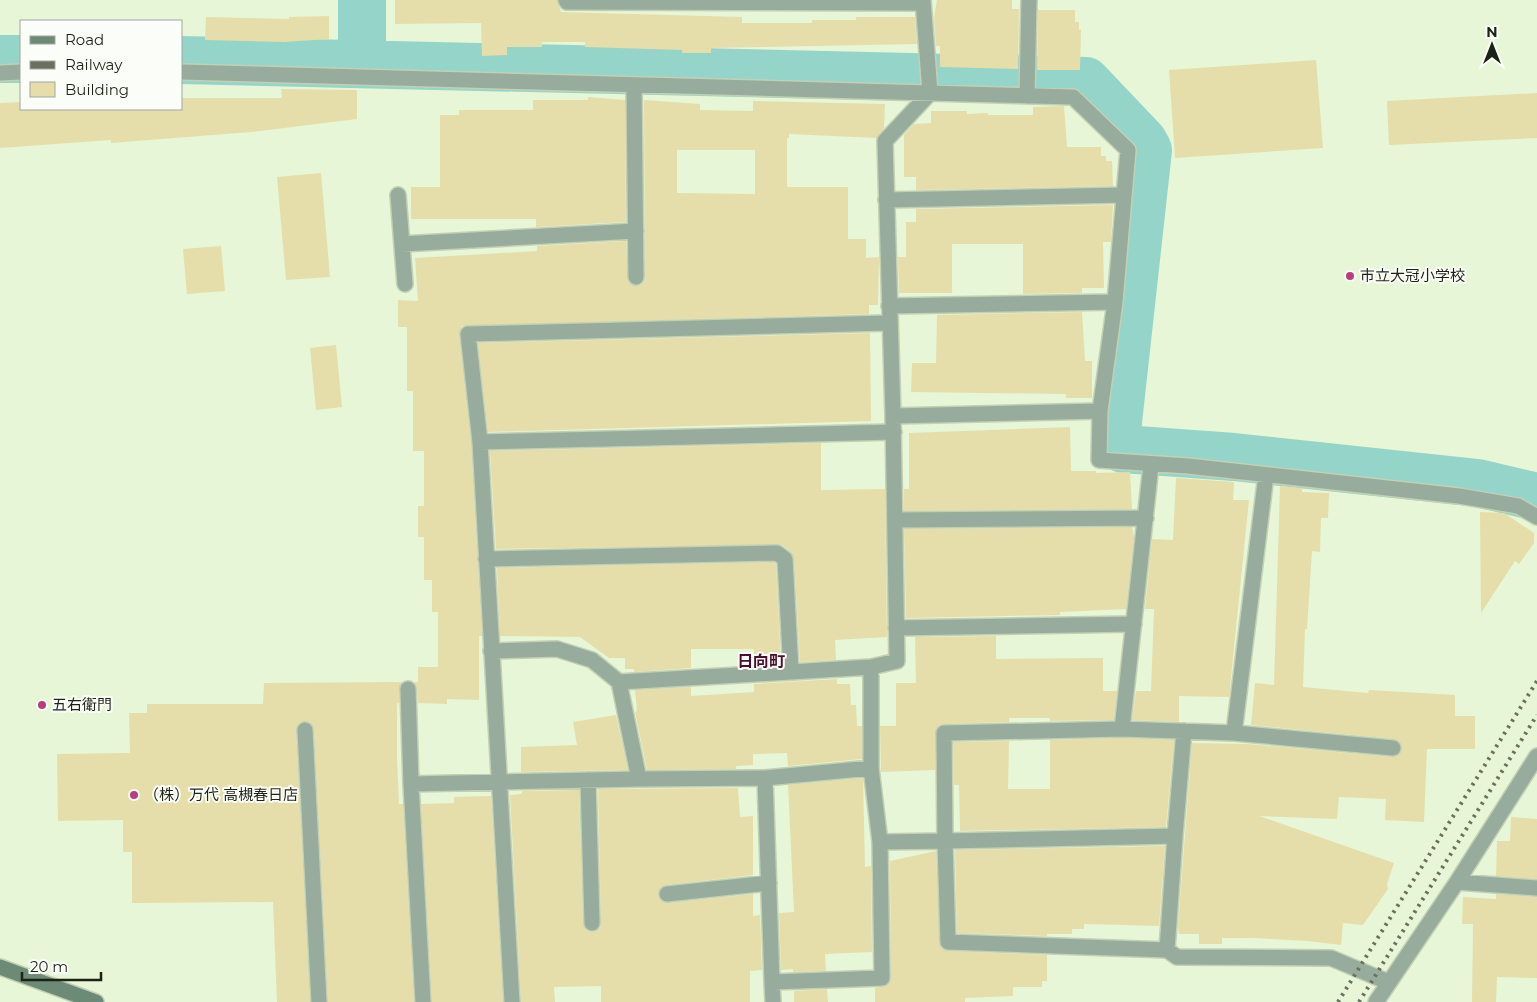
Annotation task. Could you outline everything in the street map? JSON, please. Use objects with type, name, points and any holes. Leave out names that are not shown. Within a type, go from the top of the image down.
[{"type":"street","points":[[566,0],[566,2],[923,2],[929,82],[885,141],[889,323],[894,432],[897,661],[870,667],[619,682]]},
{"type":"street","points":[[1027,85],[1028,0]]},
{"type":"street","points":[[0,73],[20,72]]},
{"type":"street","points":[[182,72],[634,85],[929,82],[1027,85],[1073,97],[1128,150],[1115,302],[1100,411],[1098,460],[1188,466],[1459,496],[1518,506],[1537,517]]},
{"type":"street","points":[[634,85],[636,277]]},
{"type":"street","points":[[398,195],[405,284]]},
{"type":"street","points":[[886,200],[1124,195]]},
{"type":"street","points":[[402,244],[636,231]]},
{"type":"street","points":[[889,306],[1115,302]]},
{"type":"street","points":[[512,1002],[480,442],[468,334],[889,323]]},
{"type":"street","points":[[893,416],[1100,411]]},
{"type":"street","points":[[480,442],[894,432]]},
{"type":"street","points":[[1122,729],[1151,465]]},
{"type":"street","points":[[1234,733],[1266,474]]},
{"type":"street","points":[[895,520],[1146,518]]},
{"type":"street","points":[[486,559],[777,553],[786,559],[791,672]]},
{"type":"street","points":[[896,628],[1134,624]]},
{"type":"street","points":[[491,651],[558,649],[592,660],[619,682],[639,779]]},
{"type":"street","points":[[772,982],[882,978],[880,842],[870,768],[870,667]]},
{"type":"street","points":[[408,689],[411,784],[423,1002]]},
{"type":"street","points":[[1388,982],[1331,958],[1177,956],[1167,950],[948,942],[944,733],[1122,729],[1184,731],[1234,733],[1393,748]]},
{"type":"street","points":[[304,730],[318,1002]]},
{"type":"street","points":[[1167,950],[1184,731]]},
{"type":"street","points":[[1376,1002],[1457,882],[1537,756]]},
{"type":"street","points":[[411,784],[765,778],[870,768]]},
{"type":"street","points":[[765,778],[773,1002]]},
{"type":"street","points":[[588,780],[592,923]]},
{"type":"street","points":[[880,842],[1175,836]]},
{"type":"street","points":[[1457,882],[1537,888]]},
{"type":"street","points":[[667,894],[769,883]]},
{"type":"street","points":[[0,967],[96,1002]]},
{"type":"building","points":[[395,0],[557,0],[561,12],[742,17],[742,23],[812,23],[812,20],[856,20],[856,17],[915,17],[917,44],[711,48],[711,53],[682,53],[682,50],[585,47],[585,42],[542,42],[542,47],[507,47],[507,55],[482,56],[481,23],[395,24]]},
{"type":"building","points":[[937,0],[1012,0],[1012,9],[1019,9],[1018,69],[940,67],[940,46],[936,46],[934,17]]},
{"type":"building","points":[[1038,10],[1075,10],[1075,22],[1079,22],[1079,30],[1081,30],[1080,70],[1037,70]]},
{"type":"building","points":[[329,16],[329,39],[284,42],[205,40],[206,17],[289,19],[289,17]]},
{"type":"building","points":[[1316,60],[1323,148],[1175,158],[1169,70]]},
{"type":"building","points":[[281,89],[357,90],[357,119],[251,132],[111,143],[111,140],[0,148],[0,103],[20,102],[20,110],[182,110],[182,98],[282,98]]},
{"type":"building","points":[[1537,93],[1537,138],[1389,145],[1387,101]]},
{"type":"building","points":[[588,97],[625,100],[626,222],[536,227],[536,219],[411,219],[411,187],[440,187],[440,115],[459,115],[459,110],[533,110],[533,100],[588,100]]},
{"type":"building","points":[[644,100],[700,104],[700,110],[753,111],[753,101],[885,104],[884,128],[877,138],[789,134],[789,138],[787,138],[787,187],[848,187],[848,239],[866,239],[866,258],[879,257],[878,305],[869,305],[869,314],[462,326],[459,335],[471,443],[482,636],[479,636],[479,700],[447,699],[447,704],[418,703],[417,689],[414,682],[418,682],[418,667],[438,667],[438,612],[432,612],[432,580],[424,580],[424,537],[418,537],[418,506],[424,506],[424,451],[413,451],[413,391],[407,391],[407,327],[398,327],[398,300],[418,301],[415,258],[537,251],[537,246],[626,241],[628,281],[632,285],[641,285],[645,277]],"holes":[[[677,150],[755,150],[755,194],[677,193]]]},
{"type":"building","points":[[1064,106],[1067,147],[1101,147],[1101,156],[1106,156],[1106,161],[1112,161],[1113,186],[916,190],[916,177],[904,177],[904,135],[914,124],[931,123],[931,111],[967,111],[967,114],[988,113],[988,115],[1033,115],[1033,107]]},
{"type":"building","points":[[321,173],[330,277],[286,280],[277,177]]},
{"type":"building","points":[[1113,205],[1111,242],[1103,242],[1104,288],[1082,288],[1082,293],[1023,294],[1023,244],[952,244],[952,293],[899,293],[898,257],[906,257],[906,222],[916,222],[916,209]]},
{"type":"building","points":[[221,246],[225,291],[187,294],[183,249]]},
{"type":"building","points":[[1082,312],[1085,361],[1092,361],[1092,398],[1066,398],[1066,394],[911,392],[912,363],[936,363],[937,315]]},
{"type":"building","points":[[870,333],[871,421],[488,432],[478,343]]},
{"type":"building","points":[[336,345],[342,407],[316,410],[310,348]]},
{"type":"building","points":[[1070,427],[1071,471],[1096,471],[1096,473],[1130,472],[1132,509],[904,511],[904,489],[909,489],[909,433]]},
{"type":"building","points":[[821,443],[821,490],[885,489],[887,637],[835,640],[836,660],[800,662],[794,558],[791,552],[782,545],[496,549],[490,451]]},
{"type":"building","points":[[1176,478],[1234,482],[1233,500],[1249,500],[1229,697],[1179,696],[1179,722],[1132,720],[1136,691],[1151,691],[1154,609],[1145,609],[1152,539],[1173,540]]},
{"type":"building","points":[[1280,486],[1302,488],[1302,492],[1329,493],[1328,518],[1321,518],[1320,552],[1312,551],[1307,629],[1305,629],[1303,687],[1368,693],[1369,690],[1455,695],[1455,716],[1475,716],[1475,749],[1427,749],[1424,822],[1385,820],[1386,799],[1339,797],[1337,819],[1259,816],[1394,863],[1387,884],[1388,889],[1363,925],[1343,923],[1341,945],[1253,938],[1222,938],[1222,944],[1199,944],[1199,934],[1179,934],[1178,926],[1192,743],[1248,744],[1392,757],[1397,756],[1402,749],[1401,744],[1394,739],[1251,725],[1255,683],[1274,685]]},
{"type":"building","points":[[1480,512],[1504,513],[1534,533],[1534,543],[1519,564],[1515,561],[1481,613]]},
{"type":"building","points":[[1132,527],[1134,538],[1126,609],[1060,612],[1060,615],[906,618],[904,529]]},
{"type":"building","points":[[774,562],[776,564],[781,663],[754,665],[754,649],[691,649],[691,668],[634,672],[634,669],[625,669],[625,658],[609,658],[580,637],[500,636],[497,568]]},
{"type":"building","points":[[996,636],[996,659],[1103,658],[1103,691],[1117,691],[1114,720],[1050,721],[1050,718],[1009,718],[1009,722],[943,724],[939,725],[935,733],[935,770],[881,772],[880,726],[896,726],[896,683],[916,683],[915,637]]},
{"type":"building","points":[[837,679],[837,684],[850,684],[851,705],[856,705],[857,726],[862,726],[862,759],[788,766],[787,753],[753,754],[753,765],[736,766],[736,769],[647,770],[635,712],[637,711],[635,690],[691,687],[691,696],[754,692],[754,684]]},
{"type":"building","points":[[402,682],[399,689],[399,703],[397,703],[397,758],[399,804],[403,804],[414,1002],[328,1002],[314,730],[310,722],[300,722],[296,730],[310,1002],[277,1002],[273,902],[132,903],[132,852],[123,852],[123,820],[58,821],[57,754],[130,753],[129,713],[147,713],[147,704],[263,704],[264,683]]},
{"type":"building","points":[[616,715],[628,770],[521,772],[521,747],[577,745],[573,722]]},
{"type":"building","points":[[1122,738],[1174,740],[1166,827],[960,831],[959,785],[954,785],[953,742],[1009,741],[1008,789],[1050,789],[1050,740]]},
{"type":"building","points":[[863,778],[865,867],[871,866],[872,952],[825,954],[826,971],[793,972],[793,969],[781,970],[779,913],[794,912],[788,785]]},
{"type":"building","points":[[738,788],[740,817],[753,816],[753,875],[666,885],[661,887],[658,895],[660,900],[668,903],[753,894],[753,916],[760,915],[762,970],[750,971],[750,1002],[601,1002],[601,986],[554,987],[555,1002],[521,1002],[510,795],[522,794],[522,791],[579,790],[583,923],[587,931],[593,932],[600,928],[601,923],[598,789]]},
{"type":"building","points":[[491,796],[503,1002],[432,1002],[421,804],[454,803],[454,797]]},
{"type":"building","points":[[1511,817],[1537,819],[1537,879],[1496,876],[1497,841],[1510,841]]},
{"type":"building","points":[[1165,846],[1159,926],[1084,924],[1084,929],[1072,929],[1072,934],[1047,934],[1047,936],[957,933],[955,850]]},
{"type":"building","points":[[936,851],[940,947],[948,951],[1047,955],[1047,981],[1042,981],[1042,987],[1013,987],[1013,996],[965,998],[965,1002],[875,1002],[875,988],[886,986],[891,978],[890,861]]},
{"type":"building","points":[[1496,894],[1537,897],[1537,978],[1497,977],[1496,1002],[1472,1002],[1473,924],[1462,924],[1463,897],[1496,899]]},
{"type":"building","points":[[827,989],[828,1002],[794,1002],[794,991]]},
{"type":"waterway","points":[[362,0],[362,63]]},
{"type":"waterway","points":[[0,59],[20,59]]},
{"type":"waterway","points":[[182,60],[1086,81],[1143,141],[1148,150],[1116,440],[1123,449],[1234,457],[1478,483],[1537,497]]},
{"type":"railway","points":[[1338,1002],[1537,681]]},
{"type":"railway","points":[[1359,1002],[1537,715]]},
{"type":"place","name":"市立大冠小学校","points":[[1350,276]]},
{"type":"place","name":"五右衛門","points":[[42,705]]},
{"type":"place","name":"（株）万代 高槻春日店","points":[[134,795]]},
{"type":"district","name":"日向町","points":[[761,661]]}]
